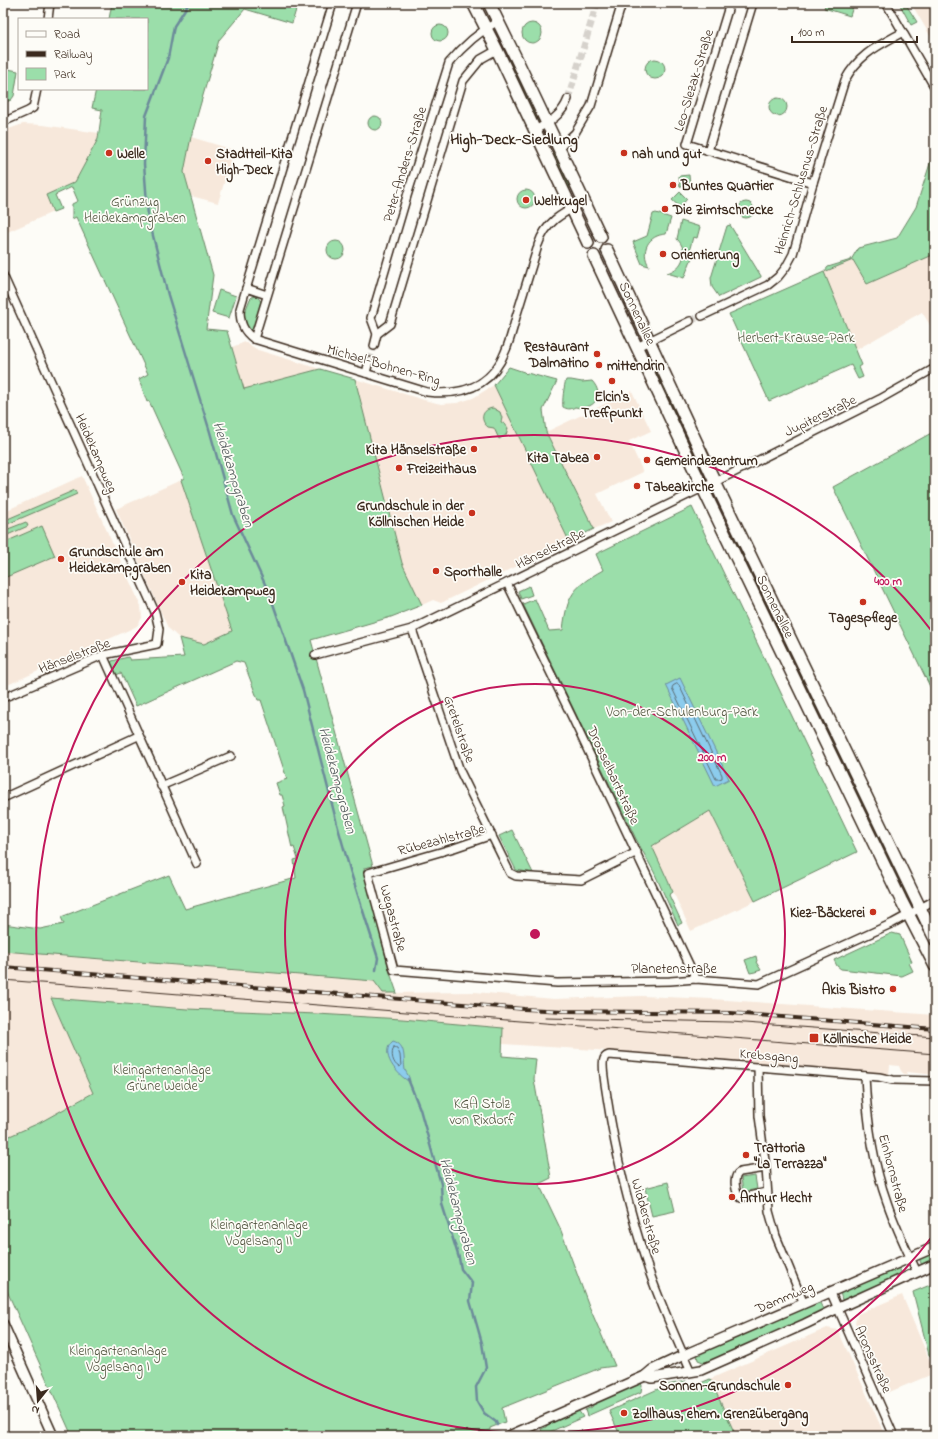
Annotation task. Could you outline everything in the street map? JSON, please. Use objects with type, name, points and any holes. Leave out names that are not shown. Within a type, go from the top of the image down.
[{"type":"main road","points":[[474,3],[498,50],[588,243]]},
{"type":"main road","points":[[489,3],[601,237]]},
{"type":"main road","name":"Sonnenallee","points":[[607,250],[715,482],[935,939]]},
{"type":"main road","name":"Sonnenallee","points":[[594,256],[703,488],[935,966]]},
{"type":"street","points":[[48,18],[50,3]]},
{"type":"street","points":[[333,3],[240,309],[240,322],[247,334],[254,339],[357,3]]},
{"type":"street","points":[[559,148],[575,133],[591,106],[622,3]]},
{"type":"street","name":"Leo-Slezak-Straße","points":[[730,3],[687,144],[813,183]]},
{"type":"street","points":[[708,151],[753,3]]},
{"type":"street","points":[[886,3],[935,88]]},
{"type":"street","name":"Peter-Anders-Straße","points":[[374,346],[377,334],[371,318],[407,196],[449,63],[462,48],[486,28],[498,21]]},
{"type":"street","name":"Heinrich-Schlusnus-Straße","points":[[702,316],[768,285],[778,277],[793,254],[843,86],[850,72],[868,52],[903,32]]},
{"type":"street","points":[[377,334],[390,324],[463,81],[481,59],[498,50]]},
{"type":"street","points":[[3,122],[33,108],[37,90]]},
{"type":"street","points":[[536,130],[548,124],[564,110],[568,98]]},
{"type":"street","name":"Michael-Bohnen-Ring","points":[[254,339],[427,392],[444,394],[477,386],[492,373],[505,353],[537,247],[542,236],[551,222],[584,202]]},
{"type":"street","name":"Heidekampweg","points":[[3,275],[155,612],[159,629],[157,644]]},
{"type":"street","points":[[246,288],[267,295]]},
{"type":"street","points":[[637,346],[690,321]]},
{"type":"street","points":[[366,373],[369,361]]},
{"type":"street","name":"Jupiterstraße","points":[[703,488],[880,400],[935,368]]},
{"type":"street","name":"Hänselstraße","points":[[315,655],[412,629],[703,488]]},
{"type":"street","name":"Drosselbartstraße","points":[[507,583],[637,852],[696,979]]},
{"type":"street","name":"Gretelstraße","points":[[412,629],[460,771],[492,836]]},
{"type":"street","name":"Hänselstraße","points":[[3,698],[103,655],[157,644]]},
{"type":"street","points":[[103,655],[138,736],[197,864]]},
{"type":"street","points":[[3,798],[138,736]]},
{"type":"street","points":[[161,786],[231,756]]},
{"type":"street","name":"Rübezahlstraße","points":[[368,873],[492,836],[510,873],[516,876],[581,880],[637,852]]},
{"type":"street","name":"Wegastraße","points":[[368,873],[394,970]]},
{"type":"street","name":"Planetenstraße","points":[[394,970],[557,983],[696,979],[759,984],[909,914],[935,900]]},
{"type":"street","name":"Krebsgang","points":[[603,1060],[605,1056],[609,1055],[865,1076],[893,1080],[935,1081]]},
{"type":"street","name":"Widderstraße","points":[[603,1060],[615,1145],[630,1208],[649,1271],[691,1372]]},
{"type":"street","points":[[758,1067],[759,1116],[766,1168],[766,1192],[769,1211],[776,1236],[804,1304]]},
{"type":"street","name":"Einhornstraße","points":[[865,1076],[868,1125],[874,1157],[886,1201],[917,1272]]},
{"type":"street","points":[[766,1168],[740,1172],[735,1178],[738,1194],[741,1198],[766,1192]]},
{"type":"street","name":"Dammweg","points":[[509,1436],[644,1376],[652,1370],[684,1355],[935,1247]]},
{"type":"street","name":"Dammweg","points":[[644,1376],[652,1378],[691,1372],[707,1367],[935,1264]]},
{"type":"street","name":"Aronsstraße","points":[[831,1293],[894,1436]]},
{"type":"street","points":[[3,1324],[53,1436]]},
{"type":"shaded area","points":[[911,3],[935,3],[935,44],[932,39]]},
{"type":"shaded area","points":[[23,124],[43,125],[99,133],[98,139],[75,182],[46,195],[53,212],[3,234],[3,131]]},
{"type":"shaded area","name":"Stadtteil-Kita High-Deck","points":[[191,137],[234,150],[218,203],[191,196],[184,172]]},
{"type":"shaded area","points":[[935,254],[935,322],[930,325],[922,312],[856,350],[824,272],[853,260],[867,284]]},
{"type":"shaded area","points":[[245,342],[258,350],[320,369],[244,390],[232,347]]},
{"type":"shaded area","name":"Grundschule in der Köllnischen Heide","points":[[355,379],[441,404],[457,403],[473,398],[494,385],[569,541],[441,603],[433,600],[422,605],[402,563]]},
{"type":"shaded area","name":"Kita Tabea","points":[[632,391],[651,431],[629,441],[643,472],[597,494],[611,522],[594,529],[546,432]]},
{"type":"shaded area","name":"Grundschule am Heidekampgraben","points":[[82,476],[141,606],[142,618],[137,626],[131,629],[3,687],[3,512]]},
{"type":"shaded area","name":"Kita Heidekampweg","points":[[181,480],[232,631],[204,644],[179,638],[168,628],[116,509]]},
{"type":"shaded area","points":[[710,811],[755,901],[691,931],[652,846]]},
{"type":"shaded area","points":[[3,951],[374,981],[383,993],[475,992],[554,999],[642,996],[712,999],[935,1015],[935,1075],[907,1072],[907,1074],[904,1074],[899,1066],[890,1065],[889,1075],[596,1050],[502,1044],[502,1028],[402,1019],[187,1009],[51,998],[93,1093],[39,1123],[3,1139]]},
{"type":"shaded area","points":[[902,1295],[935,1373],[887,1393],[855,1322],[858,1314]]},
{"type":"shaded area","name":"Sonnen-Grundschule","points":[[827,1328],[838,1330],[885,1436],[736,1436],[710,1379]]},
{"type":"green space","name":"Grünzug Heidekampgraben","points":[[112,3],[298,3],[292,23],[245,9],[219,40],[191,137],[184,172],[213,275],[206,329],[227,331],[244,389],[320,369],[355,379],[402,563],[422,605],[391,617],[311,640],[373,866],[364,868],[389,970],[397,993],[383,993],[374,981],[3,951],[3,924],[40,929],[64,924],[61,917],[169,875],[185,909],[296,878],[294,860],[298,859],[294,847],[292,848],[283,807],[285,806],[282,795],[280,795],[276,783],[287,779],[261,700],[258,700],[244,663],[236,661],[136,706],[121,673],[116,675],[111,664],[112,661],[128,657],[130,660],[184,657],[179,638],[204,644],[232,631],[181,480],[184,478],[149,401],[147,402],[139,379],[148,374],[76,217],[72,219],[72,204],[78,201],[72,187],[55,195],[61,209],[53,212],[46,195],[75,182],[98,139],[102,110],[92,108],[96,90],[148,90],[148,18],[109,18]]},
{"type":"green space","points":[[826,3],[854,3],[850,16],[824,8]]},
{"type":"green space","points":[[899,3],[905,3],[917,22],[911,25]]},
{"type":"green space","points":[[532,23],[539,26],[542,33],[539,40],[532,43],[525,40],[522,33],[525,26]]},
{"type":"green space","points":[[437,25],[443,25],[448,30],[446,39],[443,41],[437,41],[432,36],[432,30]]},
{"type":"green space","points":[[510,56],[541,121],[537,123],[506,58]]},
{"type":"green space","points":[[655,59],[662,62],[665,69],[662,76],[655,79],[648,76],[645,69],[648,62]]},
{"type":"green space","points":[[3,68],[18,71],[14,96],[11,100],[3,103]]},
{"type":"green space","points":[[778,98],[784,101],[787,107],[784,113],[778,116],[772,113],[769,107],[772,101]]},
{"type":"green space","points":[[372,116],[378,116],[382,120],[382,126],[378,130],[372,130],[368,126],[368,120]]},
{"type":"green space","points":[[935,148],[935,254],[867,284],[853,260],[824,272],[828,267],[851,260],[858,248],[897,238],[916,207]]},
{"type":"green space","points":[[555,152],[572,187],[568,189],[551,153]]},
{"type":"green space","points":[[689,175],[690,186],[680,187],[679,176]]},
{"type":"green space","points":[[526,190],[532,193],[535,199],[532,205],[526,208],[520,205],[517,199],[520,193]]},
{"type":"green space","points":[[680,192],[687,199],[680,207],[672,200]]},
{"type":"green space","points":[[746,202],[753,207],[754,210],[749,217],[746,218],[739,213],[738,210],[743,203]]},
{"type":"green space","points":[[656,213],[671,218],[666,234],[654,237],[647,245],[645,255],[649,266],[642,264],[633,242],[647,236],[653,214]]},
{"type":"green space","points":[[681,221],[700,227],[697,238],[693,237],[690,248],[691,250],[688,250],[687,253],[693,255],[684,278],[667,273],[673,271],[683,259],[683,249],[677,239]]},
{"type":"green space","points":[[730,225],[761,277],[719,297],[712,287],[711,278],[727,226]]},
{"type":"green space","points":[[336,241],[342,244],[345,250],[342,256],[336,259],[330,256],[327,250],[330,244]]},
{"type":"green space","name":"Herbert-Krause-Park","points":[[824,272],[862,365],[859,367],[863,377],[858,379],[851,365],[769,401],[729,314]]},
{"type":"green space","points":[[219,290],[236,296],[229,318],[212,313]]},
{"type":"green space","points":[[257,296],[262,303],[253,333],[250,332],[245,324],[244,314],[250,299]]},
{"type":"green space","points":[[652,357],[704,470],[700,472],[648,359]]},
{"type":"green space","points":[[509,367],[526,374],[557,381],[543,410],[546,432],[594,529],[569,541],[494,385]]},
{"type":"green space","points":[[566,380],[582,382],[592,381],[598,392],[596,401],[587,407],[575,407],[569,409],[563,407],[563,394]]},
{"type":"green space","points":[[493,408],[500,412],[502,418],[501,422],[508,428],[506,435],[499,439],[494,428],[488,427],[483,421],[483,415],[486,410]]},
{"type":"green space","points":[[935,431],[935,697],[833,487]]},
{"type":"green space","points":[[75,490],[77,494],[3,526],[3,521]]},
{"type":"green space","name":"Von-der-Schulenburg-Park","points":[[692,507],[857,852],[755,901],[710,811],[652,846],[673,892],[669,895],[682,923],[678,925],[654,872],[636,839],[523,604],[535,599],[549,631],[563,630],[567,608],[573,593],[578,587],[603,570],[596,554]]},
{"type":"green space","points":[[26,522],[28,526],[3,537],[3,531]]},
{"type":"green space","points":[[42,526],[55,556],[4,578],[3,543]]},
{"type":"green space","points":[[733,529],[786,640],[781,642],[728,531]]},
{"type":"green space","points":[[529,586],[532,595],[521,599],[518,591]]},
{"type":"green space","points":[[788,643],[852,776],[846,778],[783,645]]},
{"type":"green space","points":[[855,783],[910,895],[904,898],[850,786]]},
{"type":"green space","points":[[512,830],[533,873],[516,870],[499,836]]},
{"type":"green space","points":[[892,933],[900,935],[912,962],[909,963],[913,971],[902,976],[841,969],[837,966],[834,960]]},
{"type":"green space","points":[[756,956],[756,962],[761,970],[750,973],[745,960]]},
{"type":"green space","points":[[51,998],[187,1009],[402,1019],[503,1028],[502,1056],[536,1059],[534,1079],[551,1178],[539,1184],[560,1228],[589,1306],[615,1366],[600,1368],[502,1408],[505,1422],[490,1428],[490,1430],[478,1436],[72,1436],[3,1282],[3,1139],[39,1123],[93,1093]]},
{"type":"green space","points":[[755,1176],[757,1189],[743,1192],[741,1178]]},
{"type":"green space","points":[[668,1182],[675,1211],[652,1216],[645,1188]]},
{"type":"green space","points":[[935,1251],[935,1261],[922,1266],[919,1258]]},
{"type":"green space","points":[[899,1267],[902,1275],[844,1301],[842,1300],[840,1292]]},
{"type":"green space","points":[[935,1283],[935,1358],[929,1355],[913,1292]]},
{"type":"green space","points":[[819,1301],[824,1311],[709,1362],[698,1360],[698,1353]]},
{"type":"green space","points":[[710,1379],[736,1436],[619,1436],[620,1435],[609,1411],[667,1385],[686,1381],[689,1388]]},
{"type":"green space","points":[[640,1383],[642,1385],[641,1392],[587,1416],[585,1410],[592,1407],[594,1403]]},
{"type":"green space","points":[[578,1410],[583,1417],[543,1435],[541,1429],[546,1427],[548,1423]]},
{"type":"water","points":[[680,678],[729,779],[715,786],[666,685]]},
{"type":"water","points":[[393,1041],[400,1046],[404,1053],[405,1070],[410,1082],[400,1075],[391,1064],[388,1052],[389,1046]]},
{"type":"waterway","name":"Heidekampgraben","points":[[189,3],[174,26],[168,58],[146,116],[144,164],[148,216],[168,295],[210,432],[233,515],[270,595],[303,690],[337,824],[378,958],[376,970]]},
{"type":"waterway","name":"Heidekampgraben","points":[[408,1079],[420,1109],[441,1184],[442,1204],[461,1269],[472,1283],[470,1301],[482,1343],[486,1368],[476,1387],[477,1401],[484,1413],[496,1422],[497,1425]]},
{"type":"tunnel","points":[[568,99],[597,3]]},
{"type":"tunnel","points":[[690,321],[702,316]]},
{"type":"tunnel","points":[[369,361],[374,346]]},
{"type":"tram line","points":[[3,980],[935,1054]]},
{"type":"tram line","points":[[545,1018],[731,1022],[935,1037]]},
{"type":"railway","points":[[3,967],[524,1009],[565,1011],[731,1013],[935,1029]]},
{"type":"place","name":"Welle","points":[[109,153]]},
{"type":"place","name":"nah und gut","points":[[624,153]]},
{"type":"place","name":"Stadtteil-Kita High-Deck","points":[[208,161]]},
{"type":"place","name":"Buntes Quartier","points":[[673,185]]},
{"type":"place","name":"Weltkugel","points":[[526,200]]},
{"type":"place","name":"Die Zimtschnecke","points":[[665,209]]},
{"type":"place","name":"Orientierung","points":[[663,254]]},
{"type":"place","name":"Restaurant Dalmatino","points":[[597,354]]},
{"type":"place","name":"mittendrin","points":[[599,365]]},
{"type":"place","name":"Elcin's Treffpunkt","points":[[612,381]]},
{"type":"place","name":"Kita Hänselstraße","points":[[474,449]]},
{"type":"place","name":"Kita Tabea","points":[[597,457]]},
{"type":"place","name":"Gemeindezentrum","points":[[647,460]]},
{"type":"place","name":"Freizeithaus","points":[[399,468]]},
{"type":"place","name":"Tabeakirche","points":[[637,486]]},
{"type":"place","name":"Grundschule in der Köllnischen Heide","points":[[472,513]]},
{"type":"place","name":"Grundschule am Heidekampgraben","points":[[61,559]]},
{"type":"place","name":"Sporthalle","points":[[436,571]]},
{"type":"place","name":"Kita Heidekampweg","points":[[182,582]]},
{"type":"place","name":"Tagespflege","points":[[863,602]]},
{"type":"place","name":"Kiez-Bäckerei","points":[[873,912]]},
{"type":"place","name":"Akis Bistro","points":[[893,989]]},
{"type":"place","name":"Köllnische Heide","points":[[814,1038]]},
{"type":"place","name":"Trattoria \"La Terrazza\"","points":[[746,1155]]},
{"type":"place","name":"Arthur Hecht","points":[[732,1197]]},
{"type":"place","name":"Sonnen-Grundschule","points":[[788,1385]]},
{"type":"place","name":"Zollhaus, ehem. Grenzübergang","points":[[624,1413]]},
{"type":"district","name":"High-Deck-Siedlung","points":[[514,138]]},
{"type":"park label","name":"Kleingartenanlage Grüne Weide","points":[[162,1078]]},
{"type":"park label","name":"KGA Stolz von Rixdorf","points":[[482,1112]]},
{"type":"park label","name":"Kleingartenanlage Vogelsang II","points":[[259,1232]]},
{"type":"park label","name":"Kleingartenanlage Vogelsang I","points":[[118,1358]]}]
